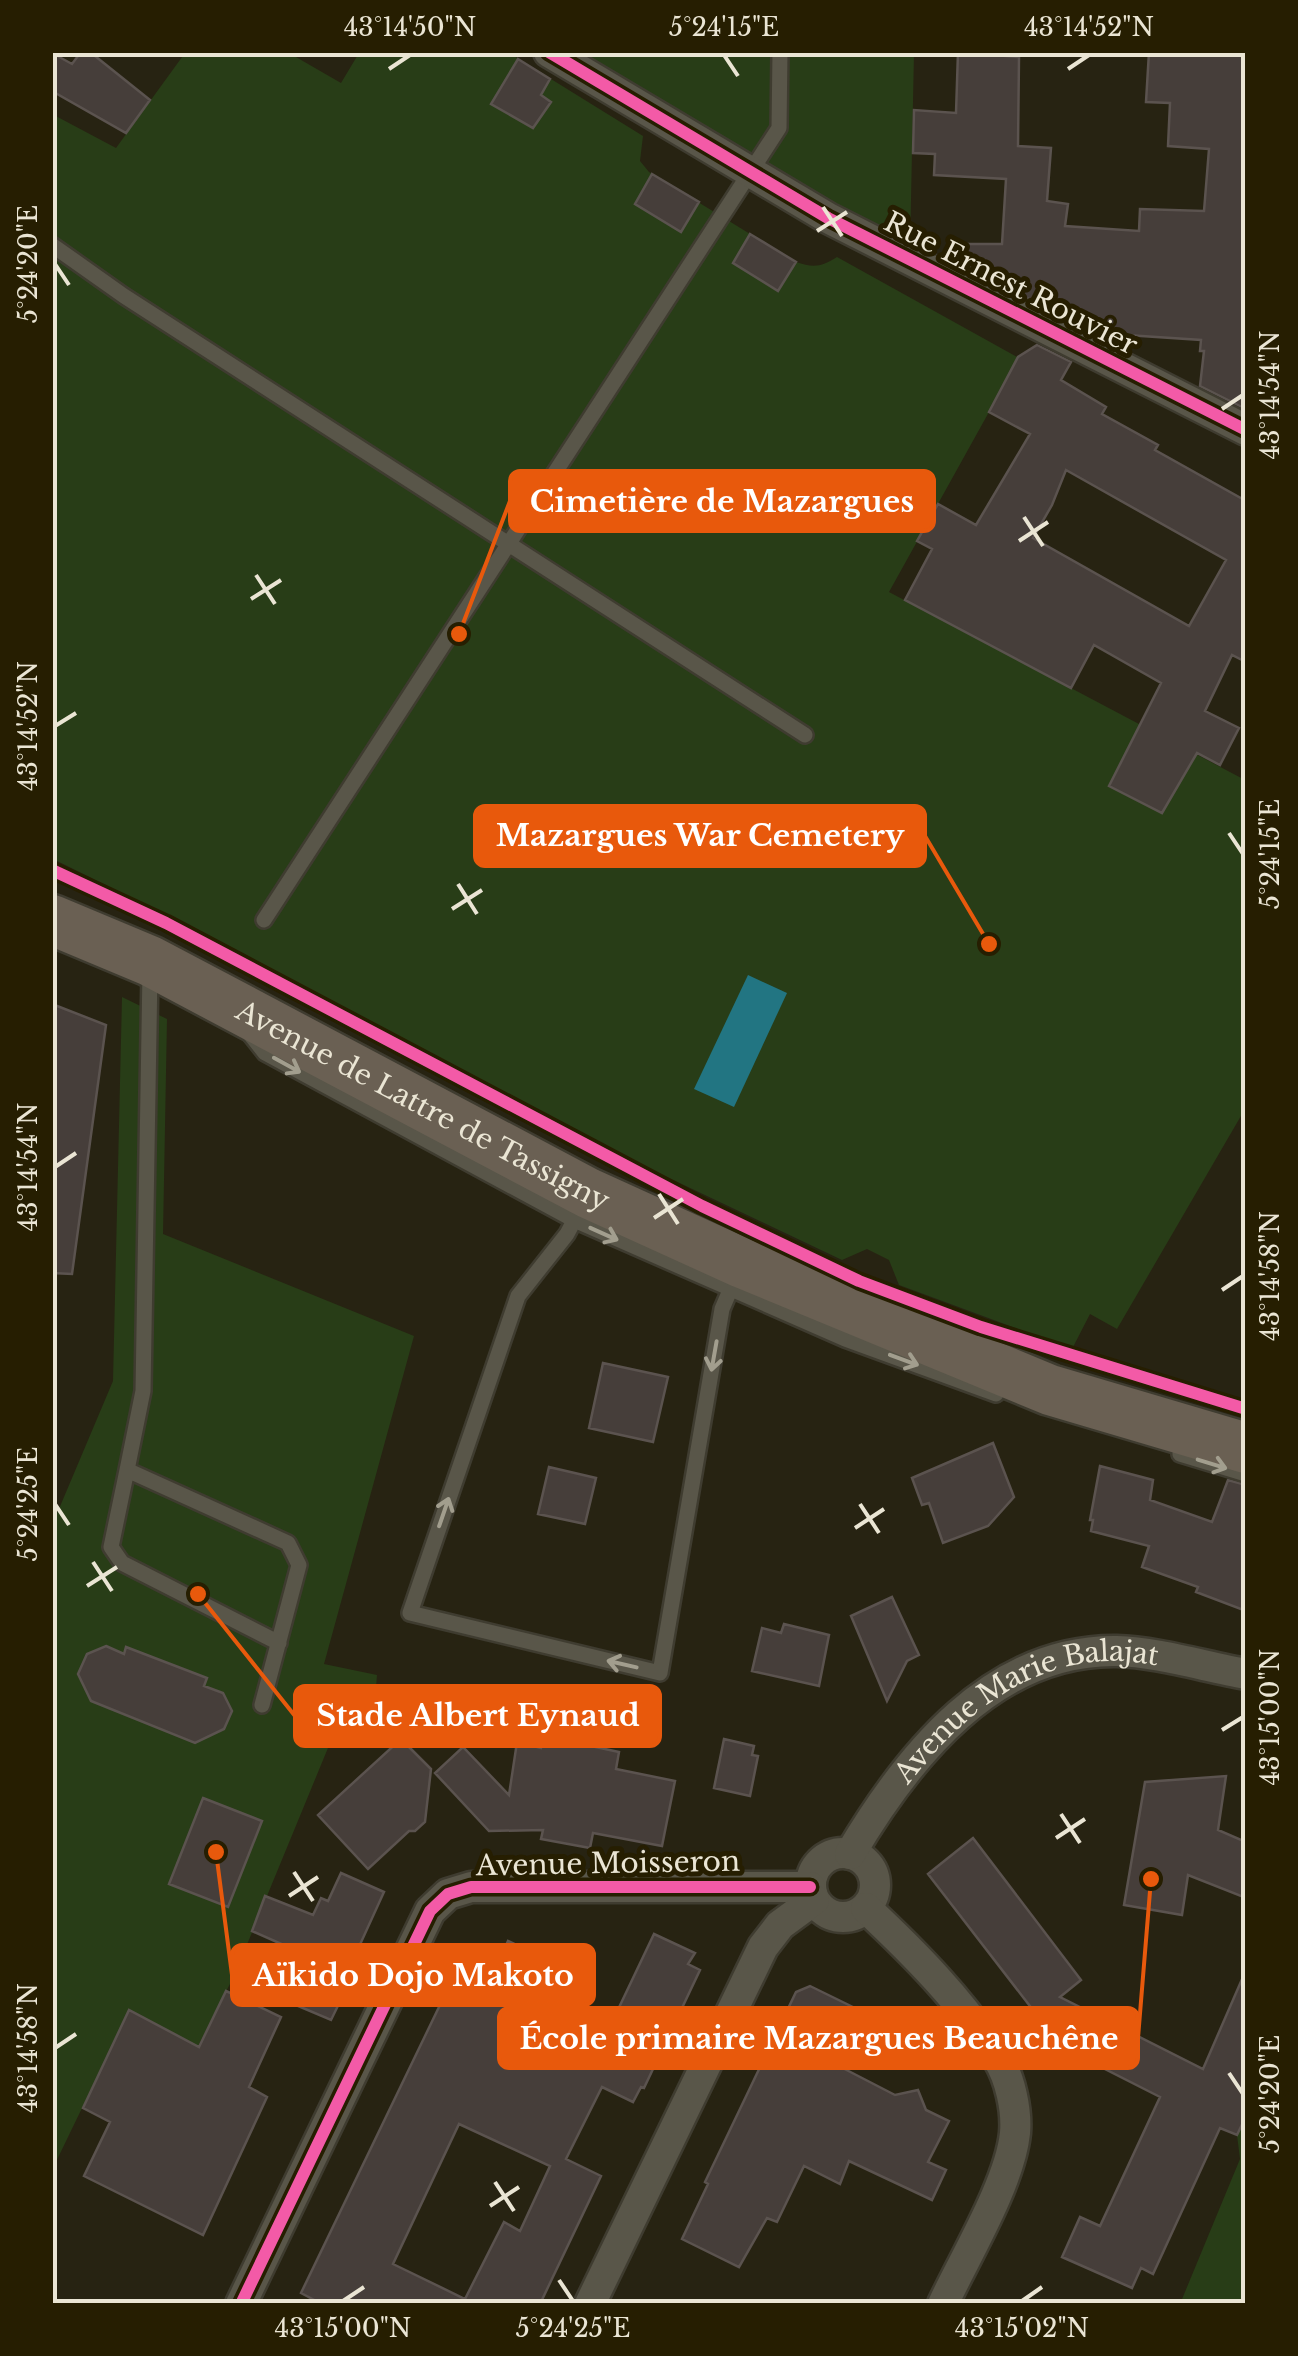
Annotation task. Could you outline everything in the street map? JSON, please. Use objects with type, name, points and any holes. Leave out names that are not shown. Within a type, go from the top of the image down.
[{"type":"main road","name":"Avenue de Lattre de Tassigny","points":[[52,920],[150,962],[218,997],[581,1207],[736,1277],[1050,1390],[1246,1448]]},
{"type":"street","name":"Rue Ernest Rouvier","points":[[549,52],[828,218],[1246,430]]},
{"type":"street","name":"Avenue Marie Balajat","points":[[850,1854],[872,1817],[926,1746],[1002,1682],[1036,1664],[1077,1652],[1121,1651],[1246,1674]]},
{"type":"street","points":[[590,2304],[762,1947],[812,1894],[818,1864],[838,1853],[850,1854],[863,1860],[875,1883],[866,1908],[844,1917],[832,1916],[812,1894]]},
{"type":"street","name":"Avenue Moisseron","points":[[241,2304],[430,1911],[448,1894],[472,1887],[812,1894]]},
{"type":"street","points":[[866,1908],[953,2000],[1000,2061],[1013,2098],[1015,2134],[1002,2181],[943,2304]]},
{"type":"lane","points":[[264,920],[779,128],[780,52]]},
{"type":"lane","points":[[52,245],[124,296],[805,735]]},
{"type":"lane","points":[[150,962],[143,1391],[111,1547],[122,1563],[279,1643]]},
{"type":"lane","points":[[581,1207],[567,1234],[518,1296],[410,1613],[660,1672],[719,1328],[736,1277],[844,1339],[1019,1402]]},
{"type":"lane","points":[[1158,1448],[1246,1474]]},
{"type":"lane","points":[[128,1470],[288,1542],[299,1565],[262,1705]]},
{"type":"green space","points":[[185,53],[289,53],[341,83],[359,53],[509,53],[643,136],[640,161],[649,172],[796,262],[817,266],[837,257],[1019,358],[889,592],[1245,780],[1245,1109],[1117,1329],[1090,1314],[1072,1349],[899,1285],[889,1260],[867,1249],[842,1260],[631,1160],[225,944],[53,859],[52,114],[116,148]]},
{"type":"green space","points":[[583,53],[914,53],[910,249]]},
{"type":"green space","points":[[122,997],[167,1019],[163,1234],[414,1336],[324,1664],[377,1675],[375,1700],[349,1697],[234,1976],[198,2046],[129,2011],[53,2168],[53,1523],[113,1381]]},
{"type":"green space","points":[[1245,2116],[1245,2303],[1180,2304],[1240,2159],[1237,2135]]},
{"type":"water","points":[[748,975],[787,993],[734,1107],[694,1089]]},
{"type":"building","points":[[81,52],[90,52],[150,100],[126,133],[52,91],[52,53],[72,64]]},
{"type":"building","points":[[958,52],[1019,57],[1018,146],[1051,148],[1047,201],[1068,204],[1065,226],[1139,231],[1140,209],[1204,211],[1209,149],[1168,146],[1170,103],[1146,102],[1149,52],[1246,52],[1246,409],[1200,386],[1204,351],[1200,351],[1201,340],[1096,333],[960,264],[962,244],[1002,244],[1006,179],[934,175],[935,154],[913,153],[914,110],[956,113]]},
{"type":"building","points":[[518,59],[550,79],[541,95],[551,102],[533,128],[491,104]]},
{"type":"building","points":[[652,174],[699,202],[681,232],[635,204]]},
{"type":"building","points":[[750,234],[796,262],[778,291],[733,263]]},
{"type":"building","points":[[1037,345],[1071,362],[1061,380],[1106,407],[1102,414],[1158,445],[1155,450],[1246,501],[1246,662],[1232,655],[1205,711],[1239,728],[1220,765],[1197,753],[1162,813],[1109,786],[1161,683],[1094,645],[1071,688],[905,600],[932,549],[917,541],[938,504],[976,525],[1030,434],[989,412],[1018,357]],"holes":[[[1066,470],[1226,560],[1189,626],[1033,538]]]},
{"type":"building","points":[[52,1004],[106,1025],[72,1274],[52,1273]]},
{"type":"building","points":[[603,1363],[668,1377],[653,1442],[589,1428]]},
{"type":"building","points":[[993,1443],[1014,1497],[988,1526],[943,1543],[929,1503],[922,1505],[912,1478]]},
{"type":"building","points":[[1100,1466],[1153,1480],[1150,1500],[1212,1522],[1228,1480],[1246,1485],[1246,1611],[1196,1592],[1198,1587],[1142,1567],[1149,1546],[1091,1531]]},
{"type":"building","points":[[549,1467],[596,1478],[585,1524],[538,1514]]},
{"type":"building","points":[[892,1597],[919,1655],[907,1661],[887,1701],[851,1616]]},
{"type":"building","points":[[784,1624],[829,1635],[819,1686],[752,1671],[762,1628],[781,1633]]},
{"type":"building","points":[[106,1646],[124,1654],[126,1647],[207,1678],[204,1686],[223,1693],[232,1711],[224,1729],[195,1743],[91,1701],[78,1674],[87,1654]]},
{"type":"building","points":[[544,1736],[619,1752],[616,1769],[675,1781],[662,1846],[593,1833],[590,1848],[541,1839],[543,1830],[489,1831],[435,1773],[463,1747],[509,1795],[517,1742],[541,1748]]},
{"type":"building","points":[[401,1739],[431,1769],[425,1822],[409,1831],[368,1869],[318,1815]]},
{"type":"building","points":[[724,1739],[754,1746],[752,1755],[758,1756],[750,1796],[714,1788]]},
{"type":"building","points":[[1226,1776],[1218,1830],[1246,1842],[1246,1898],[1188,1875],[1182,1915],[1124,1905],[1145,1782]]},
{"type":"building","points":[[203,1798],[262,1821],[228,1907],[169,1884]]},
{"type":"building","points":[[973,1838],[1081,1980],[1060,1997],[1203,2069],[1246,1970],[1246,2116],[1237,2135],[1220,2128],[1153,2274],[1141,2268],[1132,2288],[1062,2257],[1080,2217],[1100,2226],[1160,2097],[1028,2030],[1036,2014],[928,1874]]},
{"type":"building","points":[[341,1873],[384,1892],[347,1973],[353,1975],[331,2020],[284,2000],[304,1954],[252,1931],[265,1896],[313,1915],[321,1898],[328,1901]]},
{"type":"building","points":[[654,1934],[695,1953],[688,1964],[700,1970],[644,2088],[633,2102],[602,2087],[566,2159],[601,2176],[540,2304],[322,2304],[301,2293],[467,1949],[498,1964],[508,1941],[561,1966],[539,2009],[604,2039]],"holes":[[[459,2124],[550,2166],[520,2231],[504,2222],[465,2299],[393,2264]]]},
{"type":"building","points":[[810,1986],[861,2011],[835,2064],[895,2095],[918,2090],[926,2110],[949,2121],[928,2162],[946,2170],[932,2200],[849,2161],[840,2184],[804,2166],[777,2222],[767,2218],[739,2267],[682,2239],[708,2184],[705,2182],[796,1992]]},
{"type":"building","points":[[226,1991],[281,2017],[249,2087],[267,2097],[203,2235],[84,2176],[110,2122],[83,2108],[129,2010],[199,2047]]},
{"type":"cycle path","points":[[549,52],[828,218],[1246,430]]},
{"type":"cycle path","points":[[52,870],[166,923],[702,1206],[859,1281],[981,1327],[1246,1409]]},
{"type":"cycle path","points":[[241,2304],[430,1911],[448,1894],[471,1887],[810,1887]]},
{"type":"place","name":"Cimetière de Mazargues","points":[[459,634]]},
{"type":"place","name":"Mazargues War Cemetery","points":[[989,944]]},
{"type":"place","name":"Stade Albert Eynaud","points":[[198,1594]]},
{"type":"place","name":"Aïkido Dojo Makoto","points":[[216,1852]]},
{"type":"place","name":"École primaire Mazargues Beauchêne","points":[[1151,1879]]}]
